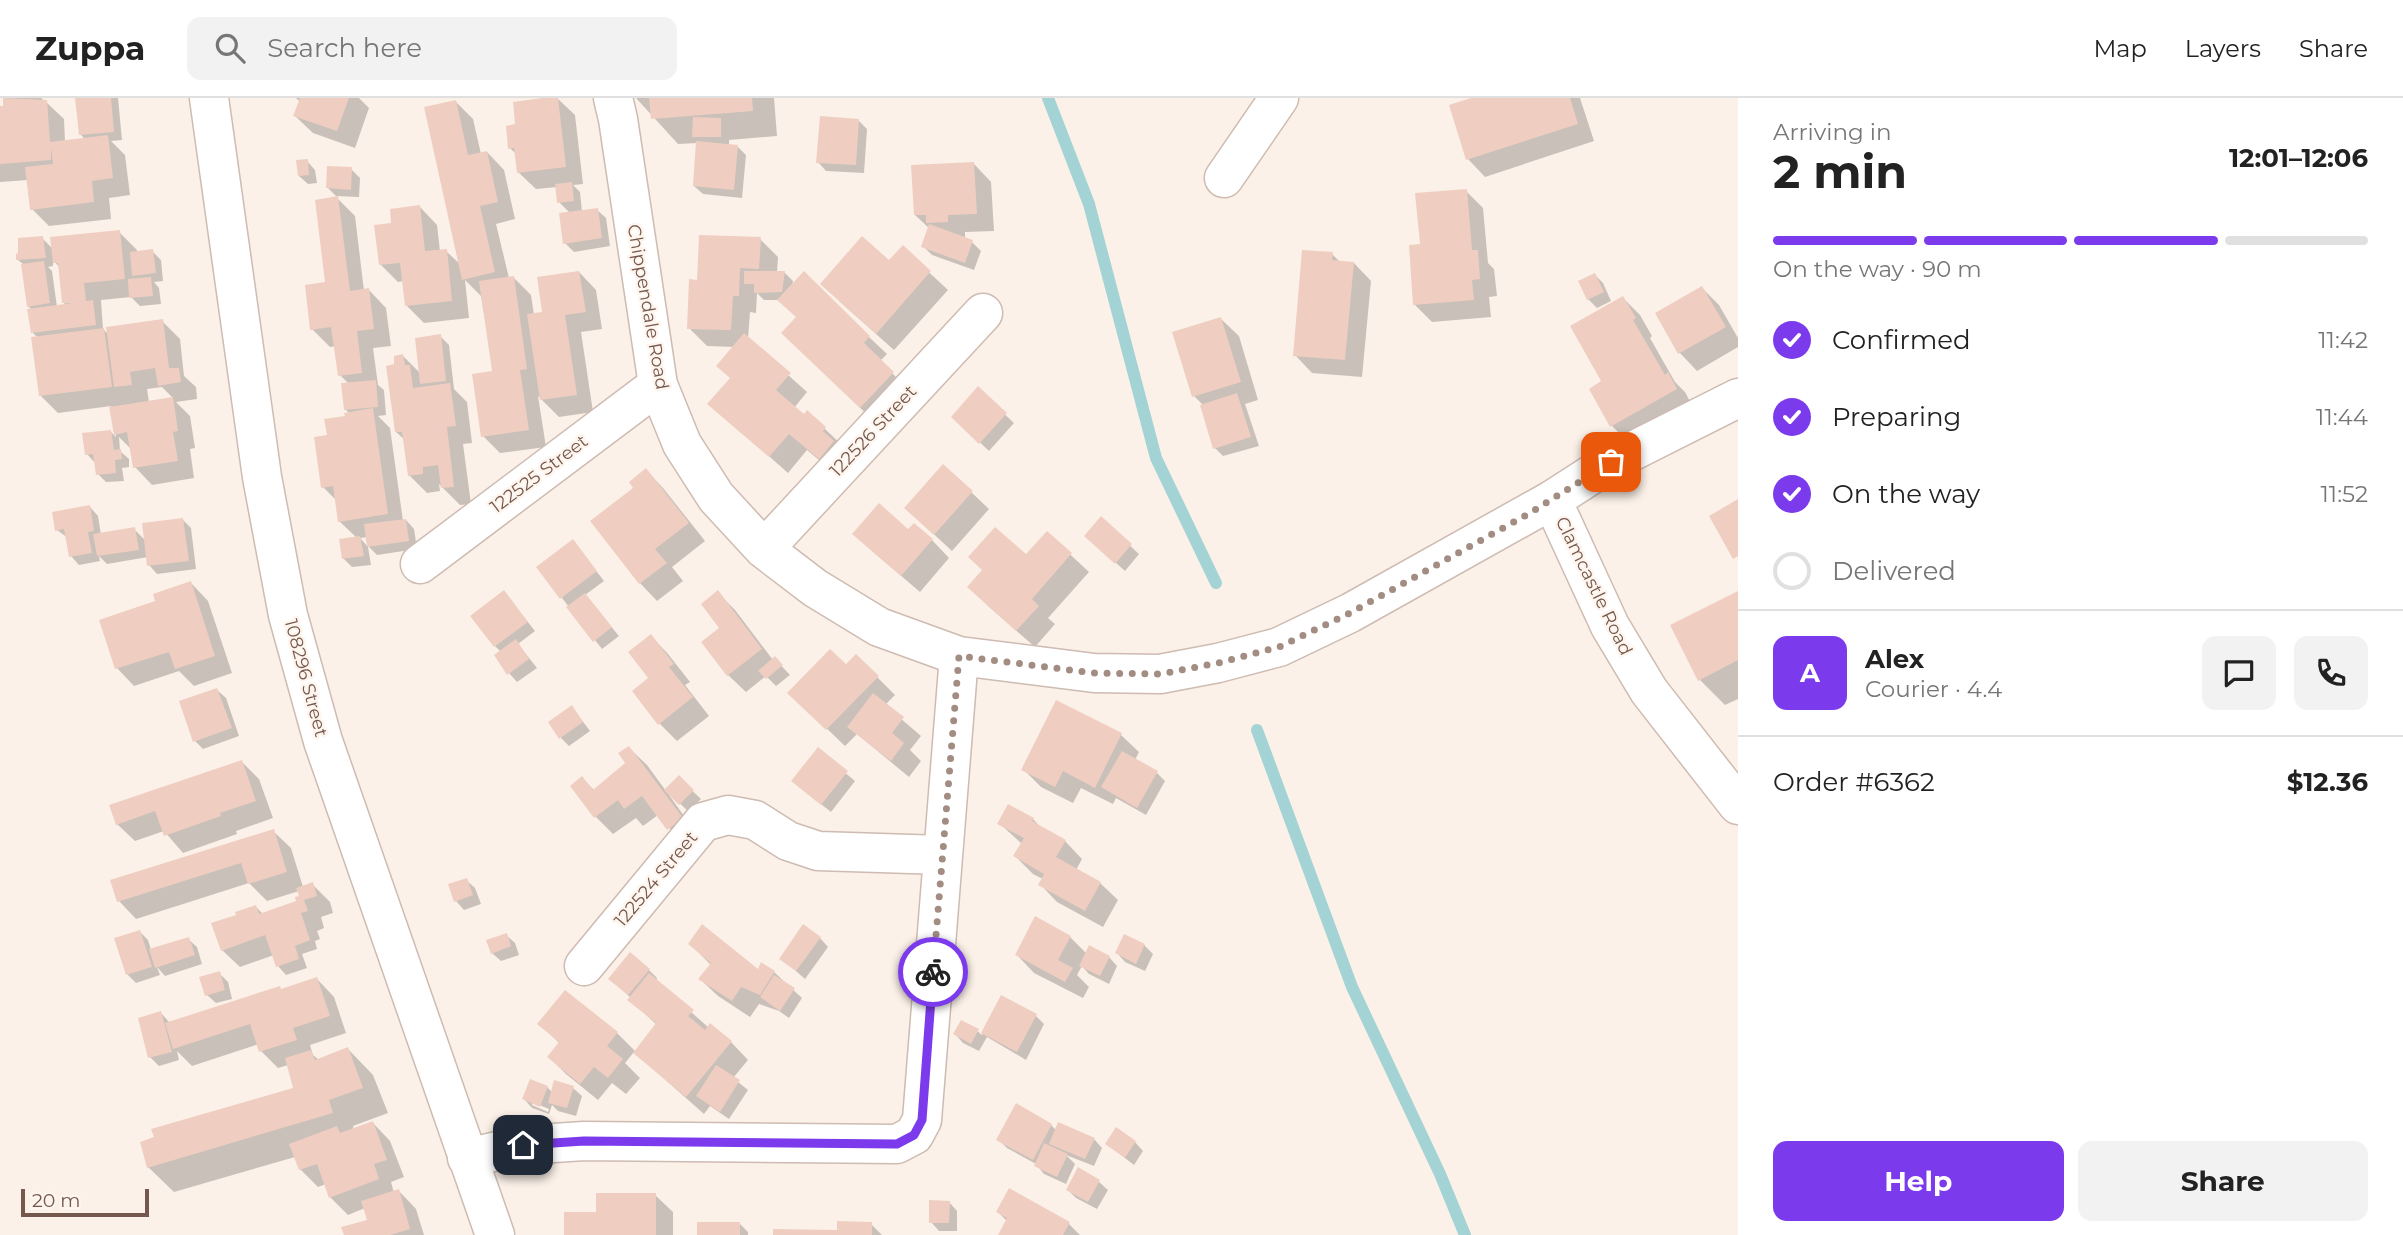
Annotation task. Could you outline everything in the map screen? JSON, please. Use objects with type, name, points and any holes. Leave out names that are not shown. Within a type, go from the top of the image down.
[{"type":"street","name":"108296 Street","points":[[209,98],[262,477],[288,615],[323,741],[495,1235]]},
{"type":"street","name":"Chippendale Road","points":[[613,98],[658,384],[682,444],[716,496],[764,549],[815,588],[879,626],[959,656],[1094,673],[1160,674],[1218,663],[1279,647],[1350,613],[1552,500],[1611,462],[1738,398]]},
{"type":"street","points":[[1224,178],[1279,98]]},
{"type":"street","name":"122526 Street","points":[[764,549],[983,313]]},
{"type":"street","name":"122525 Street","points":[[420,564],[658,384]]},
{"type":"street","name":"Clamcastle Road","points":[[1552,500],[1610,626],[1649,691],[1738,805]]},
{"type":"street","points":[[467,1158],[523,1145],[584,1141],[897,1144],[914,1135],[922,1120],[959,656]]},
{"type":"street","name":"122524 Street","points":[[584,966],[703,822],[728,815],[755,820],[788,841],[818,851],[942,855]]},
{"type":"building","points":[[3,98],[47,100],[50,142],[108,135],[113,178],[92,181],[94,202],[30,210],[25,167],[53,164],[51,147],[51,160],[0,164],[0,106],[3,106]]},
{"type":"building","points":[[75,98],[111,98],[114,132],[79,135]]},
{"type":"building","points":[[300,98],[349,98],[337,131],[293,116]]},
{"type":"building","points":[[558,98],[566,167],[517,173],[514,148],[508,149],[506,126],[515,124],[513,102]]},
{"type":"building","points":[[649,98],[752,98],[753,111],[651,119]]},
{"type":"building","points":[[1471,98],[1570,98],[1578,124],[1466,160],[1449,105]]},
{"type":"building","points":[[456,100],[468,155],[487,151],[498,202],[480,206],[495,272],[462,280],[424,107]]},
{"type":"building","points":[[820,116],[859,119],[856,165],[816,163]]},
{"type":"building","points":[[693,117],[721,118],[721,137],[692,137]]},
{"type":"building","points":[[696,141],[738,145],[734,190],[693,186]]},
{"type":"building","points":[[308,159],[309,175],[298,176],[296,160]]},
{"type":"building","points":[[974,162],[977,214],[948,215],[948,222],[926,223],[926,215],[914,215],[911,165]]},
{"type":"building","points":[[327,166],[352,167],[351,190],[326,188]]},
{"type":"building","points":[[572,182],[574,201],[557,203],[555,184]]},
{"type":"building","points":[[1467,189],[1472,250],[1478,250],[1480,279],[1472,280],[1474,300],[1413,305],[1409,245],[1420,244],[1415,193]]},
{"type":"building","points":[[338,196],[350,291],[369,288],[374,329],[357,331],[362,373],[338,376],[331,327],[310,330],[305,285],[325,282],[315,200]]},
{"type":"building","points":[[420,205],[425,251],[447,249],[452,301],[405,306],[400,263],[379,265],[374,225],[391,223],[390,209]]},
{"type":"building","points":[[598,208],[602,238],[563,244],[559,213]]},
{"type":"building","points":[[929,224],[973,240],[965,263],[921,247]]},
{"type":"building","points":[[120,230],[125,279],[84,283],[86,301],[93,300],[96,325],[31,333],[27,309],[72,303],[62,303],[58,263],[53,263],[50,237]]},
{"type":"building","points":[[699,235],[761,237],[759,269],[740,268],[739,296],[733,296],[731,330],[687,329],[689,279],[697,280]]},
{"type":"building","points":[[43,236],[46,258],[16,260],[18,238]]},
{"type":"building","points":[[862,236],[889,260],[903,245],[931,271],[876,334],[820,284]]},
{"type":"building","points":[[153,249],[156,273],[132,276],[130,252]]},
{"type":"building","points":[[1302,250],[1333,252],[1332,260],[1354,262],[1345,360],[1293,356]]},
{"type":"building","points":[[44,261],[50,303],[27,307],[21,264]]},
{"type":"building","points":[[579,271],[586,312],[565,315],[577,395],[540,400],[527,314],[542,312],[537,277]]},
{"type":"building","points":[[744,271],[785,271],[782,292],[754,293],[754,284],[744,284]]},
{"type":"building","points":[[804,271],[870,336],[864,343],[894,372],[860,408],[781,333],[796,317],[777,300]]},
{"type":"building","points":[[1595,273],[1604,292],[1587,300],[1578,281]]},
{"type":"building","points":[[514,276],[527,369],[520,370],[529,430],[481,437],[472,374],[492,371],[479,281]]},
{"type":"building","points":[[151,277],[153,296],[129,298],[128,279]]},
{"type":"building","points":[[1702,286],[1726,327],[1678,354],[1655,313]]},
{"type":"building","points":[[1623,296],[1636,318],[1633,320],[1665,375],[1668,372],[1677,389],[1610,427],[1589,389],[1601,381],[1570,326]]},
{"type":"building","points":[[1221,317],[1241,382],[1192,397],[1172,332]]},
{"type":"building","points":[[163,319],[169,368],[179,368],[181,382],[158,386],[155,368],[130,372],[132,385],[114,387],[106,327]]},
{"type":"building","points":[[104,328],[112,387],[39,396],[31,337]]},
{"type":"building","points":[[744,333],[791,373],[776,390],[804,414],[807,410],[826,427],[823,431],[834,441],[819,459],[789,434],[769,457],[707,404],[730,378],[716,366]]},
{"type":"building","points":[[441,334],[446,381],[420,384],[415,338]]},
{"type":"building","points":[[403,354],[405,365],[410,365],[413,388],[450,383],[456,426],[447,427],[454,487],[441,488],[438,465],[423,467],[423,474],[408,476],[402,432],[395,432],[386,366],[394,364],[394,356]]},
{"type":"building","points":[[376,380],[378,407],[344,410],[341,383]]},
{"type":"building","points":[[978,386],[1007,413],[979,444],[951,417]]},
{"type":"building","points":[[1237,393],[1251,437],[1213,449],[1200,405]]},
{"type":"building","points":[[173,397],[178,431],[173,432],[178,461],[133,468],[127,432],[114,435],[109,407]]},
{"type":"building","points":[[373,408],[388,514],[338,522],[333,486],[321,488],[314,437],[327,435],[324,419]]},
{"type":"building","points":[[111,430],[114,450],[121,449],[122,459],[115,460],[116,473],[96,475],[93,454],[85,455],[82,433]]},
{"type":"building","points":[[943,464],[973,491],[934,535],[904,508]]},
{"type":"building","points":[[646,468],[689,523],[655,549],[667,563],[639,584],[590,521],[633,488],[629,482]]},
{"type":"building","points":[[1738,499],[1738,556],[1733,559],[1709,516]]},
{"type":"building","points":[[879,503],[908,529],[914,523],[933,539],[901,576],[852,534]]},
{"type":"building","points":[[90,505],[94,531],[88,532],[92,553],[69,557],[64,529],[55,531],[52,512]]},
{"type":"building","points":[[1101,516],[1132,544],[1115,564],[1084,536]]},
{"type":"building","points":[[183,518],[189,561],[147,566],[142,523]]},
{"type":"building","points":[[406,519],[409,541],[367,547],[364,524]]},
{"type":"building","points":[[135,527],[139,550],[97,556],[93,534]]},
{"type":"building","points":[[995,527],[1026,554],[1047,531],[1072,553],[1032,599],[1039,606],[1016,631],[967,587],[982,570],[968,557]]},
{"type":"building","points":[[360,536],[364,556],[342,559],[339,539]]},
{"type":"building","points":[[573,539],[597,571],[560,599],[536,567]]},
{"type":"building","points":[[191,581],[215,656],[175,669],[169,652],[115,669],[99,620],[155,601],[153,594]]},
{"type":"building","points":[[504,590],[528,622],[494,647],[470,616]]},
{"type":"building","points":[[718,590],[762,649],[727,676],[701,642],[719,628],[701,604]]},
{"type":"building","points":[[1738,591],[1738,660],[1698,681],[1670,625]]},
{"type":"building","points":[[585,593],[612,627],[593,642],[566,607]]},
{"type":"building","points":[[651,634],[674,664],[669,667],[693,697],[658,725],[632,691],[648,678],[628,652]]},
{"type":"building","points":[[516,639],[529,659],[507,675],[494,655]]},
{"type":"building","points":[[830,649],[846,664],[856,654],[879,676],[826,730],[787,693]]},
{"type":"building","points":[[775,656],[783,665],[766,679],[758,671]]},
{"type":"building","points":[[217,688],[232,728],[193,742],[179,701]]},
{"type":"building","points":[[873,693],[904,717],[892,733],[904,743],[891,761],[847,727]]},
{"type":"building","points":[[1056,700],[1122,733],[1095,788],[1063,771],[1055,787],[1021,770]]},
{"type":"building","points":[[572,705],[583,722],[559,739],[548,722]]},
{"type":"building","points":[[629,746],[683,818],[667,830],[642,796],[624,809],[618,800],[594,818],[570,786],[582,776],[593,790],[625,763],[618,753]]},
{"type":"building","points":[[818,747],[848,771],[821,805],[791,781]]},
{"type":"building","points":[[1122,751],[1158,771],[1137,808],[1101,787]]},
{"type":"building","points":[[242,760],[256,801],[164,836],[155,811],[116,825],[109,805]]},
{"type":"building","points":[[679,775],[694,790],[679,805],[664,790]]},
{"type":"building","points":[[1008,804],[1066,840],[1056,857],[1101,882],[1085,911],[1038,885],[1044,874],[1013,856],[1024,838],[997,824]]},
{"type":"building","points":[[274,829],[287,872],[248,884],[241,863],[117,902],[110,880]]},
{"type":"building","points":[[467,878],[473,895],[454,902],[448,884]]},
{"type":"building","points":[[313,882],[317,896],[304,900],[308,911],[301,913],[310,940],[295,946],[299,959],[276,967],[265,935],[221,951],[211,923],[256,905],[259,914],[296,901],[295,897],[299,896],[296,888]]},
{"type":"building","points":[[1035,916],[1071,936],[1058,960],[1073,968],[1065,982],[1015,955]]},
{"type":"building","points":[[702,924],[758,969],[761,962],[775,971],[760,995],[741,987],[732,1001],[698,979],[711,963],[688,944]]},
{"type":"building","points":[[803,924],[821,937],[796,971],[779,959]]},
{"type":"building","points":[[140,930],[152,967],[126,975],[114,938]]},
{"type":"building","points":[[507,933],[511,946],[491,954],[486,940]]},
{"type":"building","points":[[1124,934],[1145,944],[1136,964],[1115,953]]},
{"type":"building","points":[[189,937],[195,955],[155,968],[149,949]]},
{"type":"building","points":[[1089,945],[1110,956],[1100,976],[1079,966]]},
{"type":"building","points":[[630,952],[650,969],[628,995],[608,979]]},
{"type":"building","points":[[220,971],[225,990],[205,996],[199,977]]},
{"type":"building","points":[[649,973],[694,1010],[688,1016],[705,1030],[710,1023],[732,1041],[686,1097],[633,1053],[656,1023],[627,1000]]},
{"type":"building","points":[[774,975],[795,988],[780,1011],[760,997]]},
{"type":"building","points":[[317,977],[330,1016],[293,1028],[297,1040],[259,1052],[250,1024],[173,1049],[165,1023],[280,986],[281,989]]},
{"type":"building","points":[[565,990],[618,1032],[607,1046],[623,1059],[608,1078],[594,1067],[580,1084],[547,1057],[559,1042],[537,1024]]},
{"type":"building","points":[[1001,995],[1037,1014],[1017,1052],[981,1033]]},
{"type":"building","points":[[161,1011],[172,1052],[148,1058],[138,1018]]},
{"type":"building","points":[[961,1020],[979,1029],[971,1044],[953,1034]]},
{"type":"building","points":[[348,1047],[363,1088],[329,1100],[333,1113],[147,1168],[140,1142],[154,1137],[151,1129],[293,1088],[285,1058],[311,1050],[315,1060]]},
{"type":"building","points":[[716,1065],[740,1080],[720,1112],[696,1096]]},
{"type":"building","points":[[530,1079],[548,1086],[540,1107],[522,1099]]},
{"type":"building","points":[[554,1080],[574,1086],[567,1108],[548,1103]]},
{"type":"building","points":[[1016,1103],[1052,1124],[1033,1160],[996,1140]]},
{"type":"building","points":[[373,1121],[387,1160],[374,1164],[379,1179],[329,1198],[317,1164],[299,1170],[289,1144],[337,1126],[340,1133]]},
{"type":"building","points":[[1058,1122],[1095,1138],[1085,1159],[1049,1144]]},
{"type":"building","points":[[1116,1127],[1136,1141],[1125,1158],[1105,1144]]},
{"type":"building","points":[[1044,1143],[1068,1154],[1057,1177],[1034,1166]]},
{"type":"building","points":[[1078,1167],[1100,1180],[1088,1202],[1066,1190]]},
{"type":"building","points":[[1009,1188],[1070,1222],[1063,1235],[998,1235],[1007,1218],[996,1212]]},
{"type":"building","points":[[399,1189],[410,1229],[390,1235],[344,1235],[341,1227],[367,1220],[361,1201]]},
{"type":"building","points":[[596,1193],[656,1193],[656,1235],[564,1235],[564,1212],[596,1212]]},
{"type":"building","points":[[929,1200],[950,1201],[949,1223],[929,1223]]},
{"type":"building","points":[[837,1221],[872,1222],[872,1235],[773,1235],[773,1229],[837,1230]]},
{"type":"building","points":[[697,1222],[740,1222],[740,1235],[697,1235]]},
{"type":"waterway","points":[[1048,98],[1089,204],[1156,458],[1216,583]]},
{"type":"waterway","points":[[1257,730],[1352,987],[1440,1174],[1465,1235]]},
{"type":"way so far","points":[[933,972],[959,656],[1094,673],[1160,674],[1218,663],[1279,647],[1350,613],[1530,513],[1611,462]]},
{"type":"route","points":[[523,1145],[584,1141],[897,1144],[914,1135],[922,1120],[933,972]]}]
